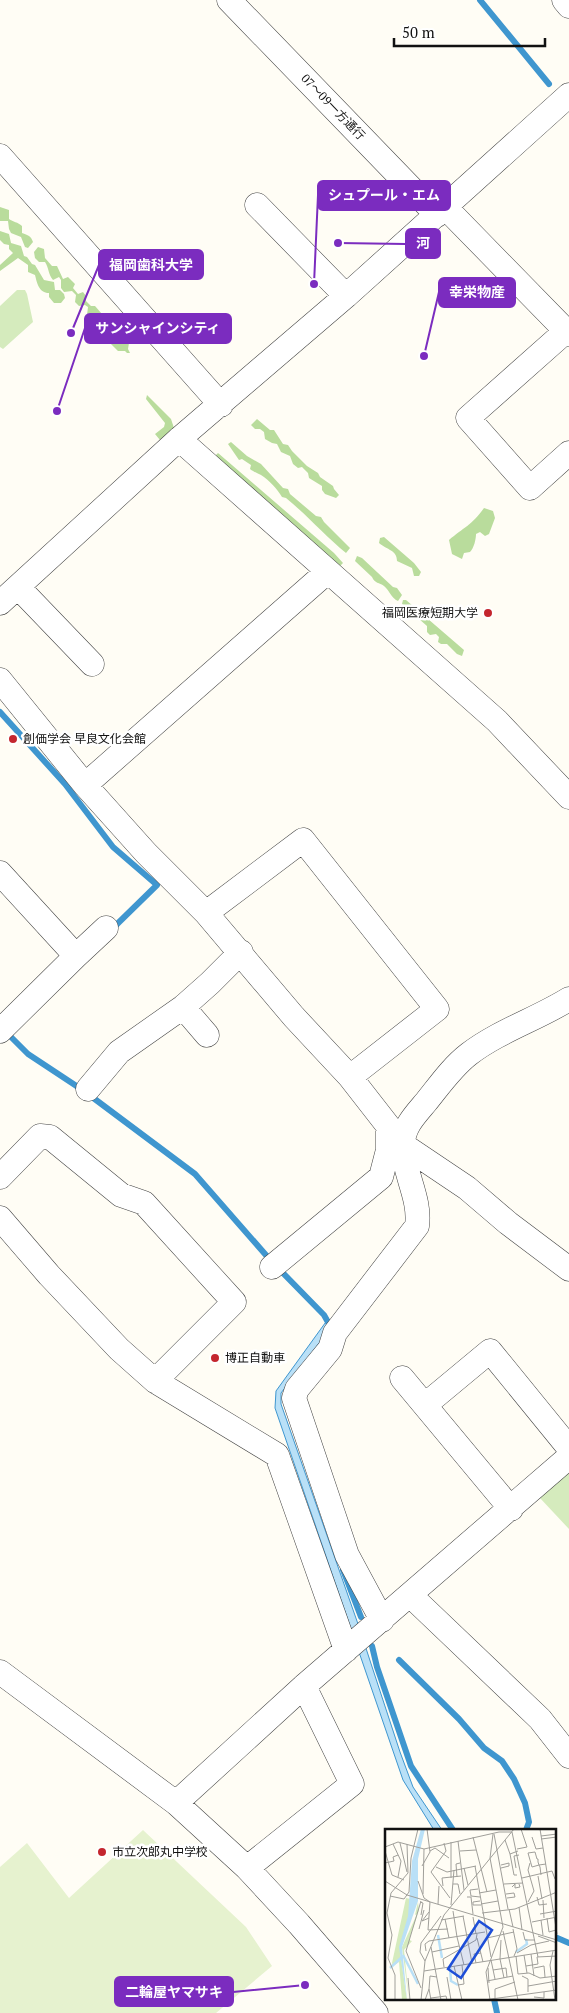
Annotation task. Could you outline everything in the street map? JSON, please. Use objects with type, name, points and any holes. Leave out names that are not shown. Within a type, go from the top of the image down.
[{"type":"street","name":"07～09一方通行","points":[[229,0],[441,211],[567,333]]},
{"type":"street","points":[[564,0],[569,6]]},
{"type":"street","points":[[0,603],[179,439],[221,405],[441,211],[565,106]]},
{"type":"street","points":[[0,156],[221,405]]},
{"type":"street","points":[[257,205],[346,296]]},
{"type":"street","points":[[567,333],[468,418],[530,488],[569,453]]},
{"type":"street","points":[[179,439],[497,721],[569,796]]},
{"type":"street","points":[[85,785],[327,572]]},
{"type":"street","points":[[18,587],[92,664]]},
{"type":"street","points":[[0,680],[85,785],[146,853],[206,913],[241,952],[294,1017],[350,1077],[396,1136],[467,1188],[508,1223],[569,1269]]},
{"type":"street","points":[[206,913],[303,840],[437,1009],[350,1077]]},
{"type":"street","points":[[0,873],[76,956]]},
{"type":"street","points":[[0,1031],[106,928]]},
{"type":"street","points":[[88,1089],[119,1052],[183,1007],[241,952]]},
{"type":"street","points":[[272,1267],[381,1176],[388,1150],[396,1136],[405,1131],[419,1110],[456,1065],[487,1042],[569,999]]},
{"type":"street","points":[[183,1007],[207,1035]]},
{"type":"street","points":[[0,1177],[40,1136],[50,1137],[121,1196],[144,1203],[234,1302],[155,1381]]},
{"type":"street","points":[[382,1620],[347,1555],[294,1398],[297,1389],[330,1349],[335,1333],[418,1226],[417,1202],[396,1136]]},
{"type":"street","points":[[0,1218],[119,1349],[155,1381],[277,1455],[346,1650]]},
{"type":"street","points":[[425,1405],[490,1352],[569,1448]]},
{"type":"street","points":[[402,1378],[510,1509]]},
{"type":"street","points":[[176,1802],[304,1686],[569,1457]]},
{"type":"street","points":[[410,1595],[540,1720],[569,1756]]},
{"type":"street","points":[[5,1684],[176,1802],[247,1868],[299,1924],[376,2013]]},
{"type":"street","points":[[247,1868],[352,1784],[304,1686]]},
{"type":"green space","points":[[0,207],[9,210],[9,219],[22,226],[22,233],[31,238],[33,242],[28,248],[25,247],[21,237],[11,233],[8,221],[0,221]]},
{"type":"green space","points":[[0,231],[9,234],[11,243],[21,246],[24,256],[35,265],[44,280],[54,282],[55,290],[60,290],[64,294],[65,298],[61,303],[54,303],[49,297],[49,293],[41,289],[35,275],[28,272],[28,265],[18,258],[0,271],[0,265],[13,253],[9,249],[9,245],[4,244],[0,240]]},
{"type":"green space","points":[[38,247],[44,249],[45,258],[52,266],[57,266],[63,279],[68,277],[75,284],[73,288],[78,294],[83,292],[86,296],[86,301],[91,306],[95,306],[102,314],[103,321],[107,320],[111,323],[111,329],[116,334],[121,334],[129,343],[128,349],[130,353],[118,351],[109,342],[113,336],[109,332],[105,334],[98,330],[101,322],[99,320],[95,322],[87,315],[88,307],[85,305],[79,306],[75,302],[76,295],[72,291],[64,292],[61,288],[59,277],[53,280],[45,262],[39,262],[35,258],[34,252]]},
{"type":"green space","points":[[17,290],[25,290],[27,294],[33,322],[3,349],[0,347],[0,306]]},
{"type":"green space","points":[[147,395],[171,419],[174,428],[166,438],[160,440],[155,434],[164,427],[165,423],[146,399]]},
{"type":"green space","points":[[257,419],[270,430],[274,430],[283,444],[288,445],[307,466],[333,486],[339,495],[336,498],[325,494],[322,486],[309,478],[308,473],[302,467],[298,468],[293,464],[290,456],[281,452],[277,444],[265,439],[264,432],[260,429],[255,429],[251,425]]},
{"type":"green space","points":[[231,442],[247,456],[261,464],[283,488],[288,489],[290,494],[316,516],[321,517],[350,548],[346,553],[286,498],[282,497],[267,480],[250,469],[251,465],[242,459],[239,460],[228,444]]},
{"type":"green space","points":[[218,453],[334,553],[343,563],[340,566],[214,457]]},
{"type":"green space","points":[[484,508],[493,511],[495,518],[489,534],[485,536],[480,532],[476,534],[473,548],[470,552],[464,553],[462,559],[452,554],[449,540],[480,514]]},
{"type":"green space","points":[[384,537],[414,563],[421,572],[419,576],[414,576],[412,568],[397,561],[397,557],[393,552],[379,543],[380,538]]},
{"type":"green space","points":[[357,556],[362,558],[393,587],[397,588],[402,595],[398,601],[384,586],[374,581],[355,561]]},
{"type":"green space","points":[[403,600],[406,600],[464,650],[462,656],[457,654],[447,644],[438,642],[439,637],[436,634],[430,635],[427,632],[427,626],[402,604]]},
{"type":"green space","points":[[569,1469],[569,1529],[539,1497]]},
{"type":"green space","name":"市立次郎丸中学校","points":[[143,1830],[246,1927],[272,1966],[216,2013],[0,2013],[0,1867],[27,1843],[69,1898]]},
{"type":"water","points":[[328,1319],[335,1322],[281,1393],[281,1404],[413,1787],[441,1829],[433,1829],[403,1780],[275,1408],[276,1391]]},
{"type":"waterway","points":[[480,0],[549,84]]},
{"type":"waterway","points":[[0,712],[65,784],[113,847],[157,885],[111,930]]},
{"type":"waterway","points":[[8,1032],[28,1054],[81,1089]]},
{"type":"waterway","points":[[88,1094],[195,1174],[272,1262]]},
{"type":"waterway","points":[[278,1268],[324,1315],[329,1324]]},
{"type":"waterway","points":[[343,1570],[361,1617]]},
{"type":"waterway","points":[[372,1646],[377,1667],[411,1766],[452,1829]]},
{"type":"waterway","points":[[399,1660],[459,1719],[484,1748],[502,1761],[514,1779],[525,1803],[529,1822],[526,1829]]},
{"type":"waterway","points":[[556,1937],[569,1943]]},
{"type":"waterway","points":[[494,2000],[497,2013]]},
{"type":"place","name":"河","points":[[338,243]]},
{"type":"place","name":"シュプール・エム","points":[[314,284]]},
{"type":"place","name":"福岡歯科大学","points":[[71,333]]},
{"type":"place","name":"幸栄物産","points":[[424,356]]},
{"type":"place","name":"サンシャインシティ","points":[[57,411]]},
{"type":"place","name":"福岡医療短期大学","points":[[488,613]]},
{"type":"place","name":"創価学会 早良文化会館","points":[[13,739]]},
{"type":"place","name":"博正自動車","points":[[215,1358]]},
{"type":"place","name":"市立次郎丸中学校","points":[[102,1852]]},
{"type":"place","name":"二輪屋ヤマサキ","points":[[305,1985]]}]
